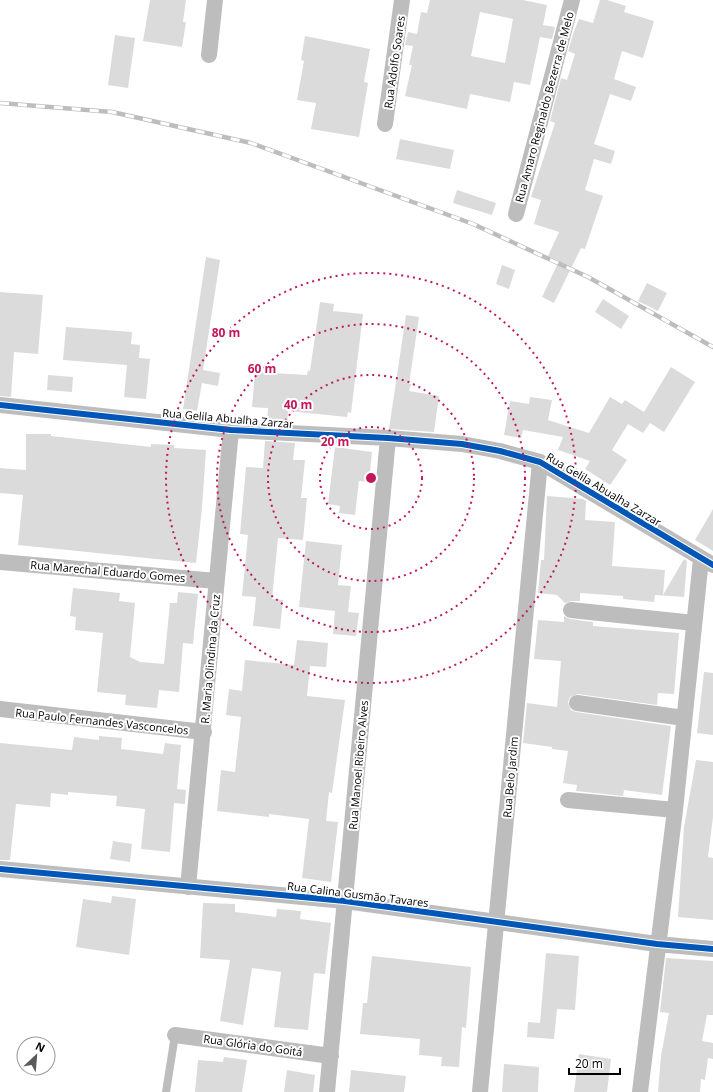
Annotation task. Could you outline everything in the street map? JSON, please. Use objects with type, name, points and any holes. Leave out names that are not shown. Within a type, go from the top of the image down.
[{"type":"street","points":[[209,55],[215,0]]},
{"type":"street","name":"Rua Adolfo Soares","points":[[385,124],[402,0]]},
{"type":"street","name":"Rua Amaro Reginaldo Bezerra de Melo","points":[[516,214],[572,0]]},
{"type":"street","name":"Rua Gelila Abualha Zarzar","points":[[0,405],[231,430],[388,438],[462,444],[515,454],[540,462],[707,562]]},
{"type":"street","name":"R. Maria Olindina da Cruz","points":[[188,887],[204,732],[216,581],[231,430]]},
{"type":"street","name":"Rua Manoel Ribeiro Alves","points":[[327,1092],[388,438]]},
{"type":"street","name":"Rua Belo Jardim","points":[[480,1092],[540,462]]},
{"type":"street","name":"Rua Marechal Eduardo Gomes","points":[[0,562],[216,581]]},
{"type":"street","points":[[640,1092],[657,944],[675,810],[694,623],[707,562]]},
{"type":"street","points":[[571,610],[694,623]]},
{"type":"street","points":[[577,703],[684,718]]},
{"type":"street","name":"Rua Paulo Fernandes Vasconcelos","points":[[0,709],[204,732]]},
{"type":"street","points":[[568,800],[675,810]]},
{"type":"street","name":"Rua Calina Gusmão Tavares","points":[[0,869],[345,901],[657,944],[713,949]]},
{"type":"street","name":"Rua Glória do Goitá","points":[[175,1035],[331,1056]]},
{"type":"lane","points":[[166,1092],[175,1035]]},
{"type":"building","points":[[150,0],[186,0],[183,22],[186,22],[182,47],[143,41]]},
{"type":"building","points":[[430,0],[523,0],[547,5],[543,25],[555,27],[552,39],[540,37],[530,85],[514,82],[510,102],[470,94],[467,109],[405,96],[412,65],[409,65],[413,46],[405,45],[408,32],[417,34],[421,12],[427,13]],"holes":[[[480,12],[513,19],[505,63],[471,56]]]},
{"type":"building","points":[[600,0],[607,0],[626,6],[624,12],[654,21],[643,58],[622,51],[614,79],[636,87],[631,101],[610,94],[594,144],[615,151],[611,164],[594,159],[585,190],[603,196],[585,249],[581,248],[554,303],[542,297],[559,261],[548,256],[559,232],[534,224],[541,200],[531,197],[555,123],[550,121],[561,78],[567,80],[575,54],[568,51],[574,31],[579,19],[593,23]]},
{"type":"building","points":[[115,35],[135,38],[128,88],[108,85]]},
{"type":"building","points":[[305,36],[370,49],[364,82],[368,83],[359,137],[311,129],[316,103],[297,100],[304,61],[301,60]]},
{"type":"building","points":[[400,139],[454,150],[450,169],[396,159]]},
{"type":"building","points":[[457,190],[496,203],[492,215],[453,203]]},
{"type":"building","points":[[206,257],[220,260],[203,370],[220,373],[218,386],[202,383],[197,411],[183,409]]},
{"type":"building","points":[[502,265],[515,270],[509,289],[496,284]]},
{"type":"building","points":[[647,283],[667,293],[658,311],[638,301]]},
{"type":"building","points":[[0,292],[43,295],[38,354],[14,352],[11,397],[0,396]]},
{"type":"building","points":[[603,299],[629,316],[621,329],[595,312]]},
{"type":"building","points":[[320,302],[334,304],[333,311],[363,314],[351,413],[348,412],[347,417],[288,411],[287,423],[267,422],[268,408],[252,407],[255,372],[307,375],[308,370],[310,371]]},
{"type":"building","points":[[406,315],[419,317],[409,391],[439,396],[434,432],[389,429]]},
{"type":"building","points":[[66,327],[132,332],[131,344],[140,345],[139,358],[150,359],[146,399],[124,397],[127,365],[63,360]]},
{"type":"building","points":[[671,367],[695,382],[664,432],[650,423],[643,433],[628,424],[612,450],[627,460],[610,485],[585,469],[590,461],[558,450],[563,437],[523,430],[521,438],[504,435],[510,401],[529,404],[530,397],[552,400],[548,420],[589,433],[610,397],[622,404],[625,400],[644,412]]},
{"type":"building","points":[[48,375],[73,377],[72,392],[47,390]]},
{"type":"building","points":[[26,434],[51,434],[51,436],[151,447],[151,444],[174,445],[174,448],[206,450],[196,563],[18,545],[23,495],[0,493],[0,468],[26,470]]},
{"type":"building","points":[[265,441],[295,443],[293,460],[305,460],[301,498],[307,498],[303,540],[278,538],[272,599],[283,600],[280,629],[253,626],[256,597],[242,596],[248,535],[240,534],[246,467],[263,468]]},
{"type":"building","points":[[335,447],[372,452],[369,482],[359,481],[355,515],[339,513],[340,506],[328,504]]},
{"type":"building","points":[[547,496],[583,499],[586,501],[585,520],[615,522],[612,566],[665,570],[663,595],[684,559],[687,561],[684,597],[655,595],[654,602],[623,599],[623,596],[580,593],[580,601],[565,603],[557,595],[538,593],[541,560],[544,560]]},
{"type":"building","points":[[713,509],[713,551],[695,540]]},
{"type":"building","points":[[306,541],[342,545],[338,585],[351,586],[348,612],[359,613],[356,636],[333,634],[335,611],[299,607]]},
{"type":"building","points":[[73,588],[120,593],[119,601],[135,603],[130,657],[140,662],[164,664],[170,603],[177,603],[178,592],[198,594],[193,644],[183,643],[179,692],[159,690],[157,708],[125,705],[126,695],[97,692],[103,633],[75,630],[76,617],[70,616]]},
{"type":"building","points":[[564,616],[570,619],[593,622],[593,626],[679,633],[674,694],[658,693],[657,705],[578,694],[570,697],[568,702],[571,710],[576,712],[671,726],[662,795],[624,790],[623,796],[576,791],[577,785],[563,783],[568,751],[523,743],[527,703],[557,707],[561,661],[534,659],[538,620],[564,622]]},
{"type":"building","points":[[297,640],[328,643],[326,667],[310,666],[307,696],[345,700],[332,793],[329,792],[326,821],[338,822],[331,882],[302,878],[309,819],[269,814],[269,817],[217,811],[221,770],[235,772],[241,717],[226,715],[229,689],[242,691],[245,660],[294,665]]},
{"type":"building","points":[[704,672],[713,673],[713,735],[697,733]]},
{"type":"building","points":[[99,736],[122,738],[121,749],[163,754],[165,743],[181,745],[177,789],[186,790],[185,804],[174,803],[170,852],[141,849],[145,809],[116,806],[117,796],[68,792],[68,795],[51,793],[50,807],[16,804],[10,860],[0,860],[0,743],[72,750],[74,737],[99,740]]},
{"type":"building","points":[[696,760],[713,762],[713,817],[708,857],[713,858],[713,920],[678,917],[684,827]]},
{"type":"building","points":[[113,841],[132,844],[130,862],[110,859]]},
{"type":"building","points":[[112,896],[136,899],[129,955],[76,947],[83,899],[111,903]]},
{"type":"building","points":[[203,903],[235,904],[235,912],[276,917],[277,909],[301,911],[300,919],[331,923],[325,974],[314,973],[308,1030],[274,1027],[281,972],[252,968],[243,1025],[220,1021],[230,960],[200,958]]},
{"type":"building","points":[[546,953],[579,956],[575,1010],[557,1009],[554,1039],[527,1037],[528,1022],[540,1023]]},
{"type":"building","points":[[372,956],[471,967],[466,1028],[462,1027],[459,1067],[441,1066],[442,1057],[419,1055],[420,1039],[360,1034],[363,1003],[367,1003]]},
{"type":"building","points":[[666,958],[713,961],[713,1015],[707,1015],[702,1041],[713,1043],[713,1059],[708,1058],[705,1080],[701,1079],[700,1092],[658,1092],[661,1056],[669,1013],[660,1012]]},
{"type":"building","points":[[579,1054],[611,1059],[607,1092],[574,1092]]},
{"type":"building","points":[[224,1057],[247,1060],[242,1092],[195,1092],[198,1060],[223,1062]]},
{"type":"building","points":[[504,1064],[539,1067],[538,1092],[502,1092]]},
{"type":"building","points":[[287,1070],[315,1075],[313,1092],[284,1092]]},
{"type":"building","points":[[351,1070],[406,1076],[404,1092],[349,1092]]},
{"type":"railway","points":[[0,103],[112,112],[251,143],[473,224],[588,277],[713,347]]},
{"type":"cycle path","points":[[0,405],[231,430],[388,438],[462,444],[500,451],[540,462],[713,565]]},
{"type":"cycle path","points":[[0,869],[345,901],[657,944],[713,949]]}]
